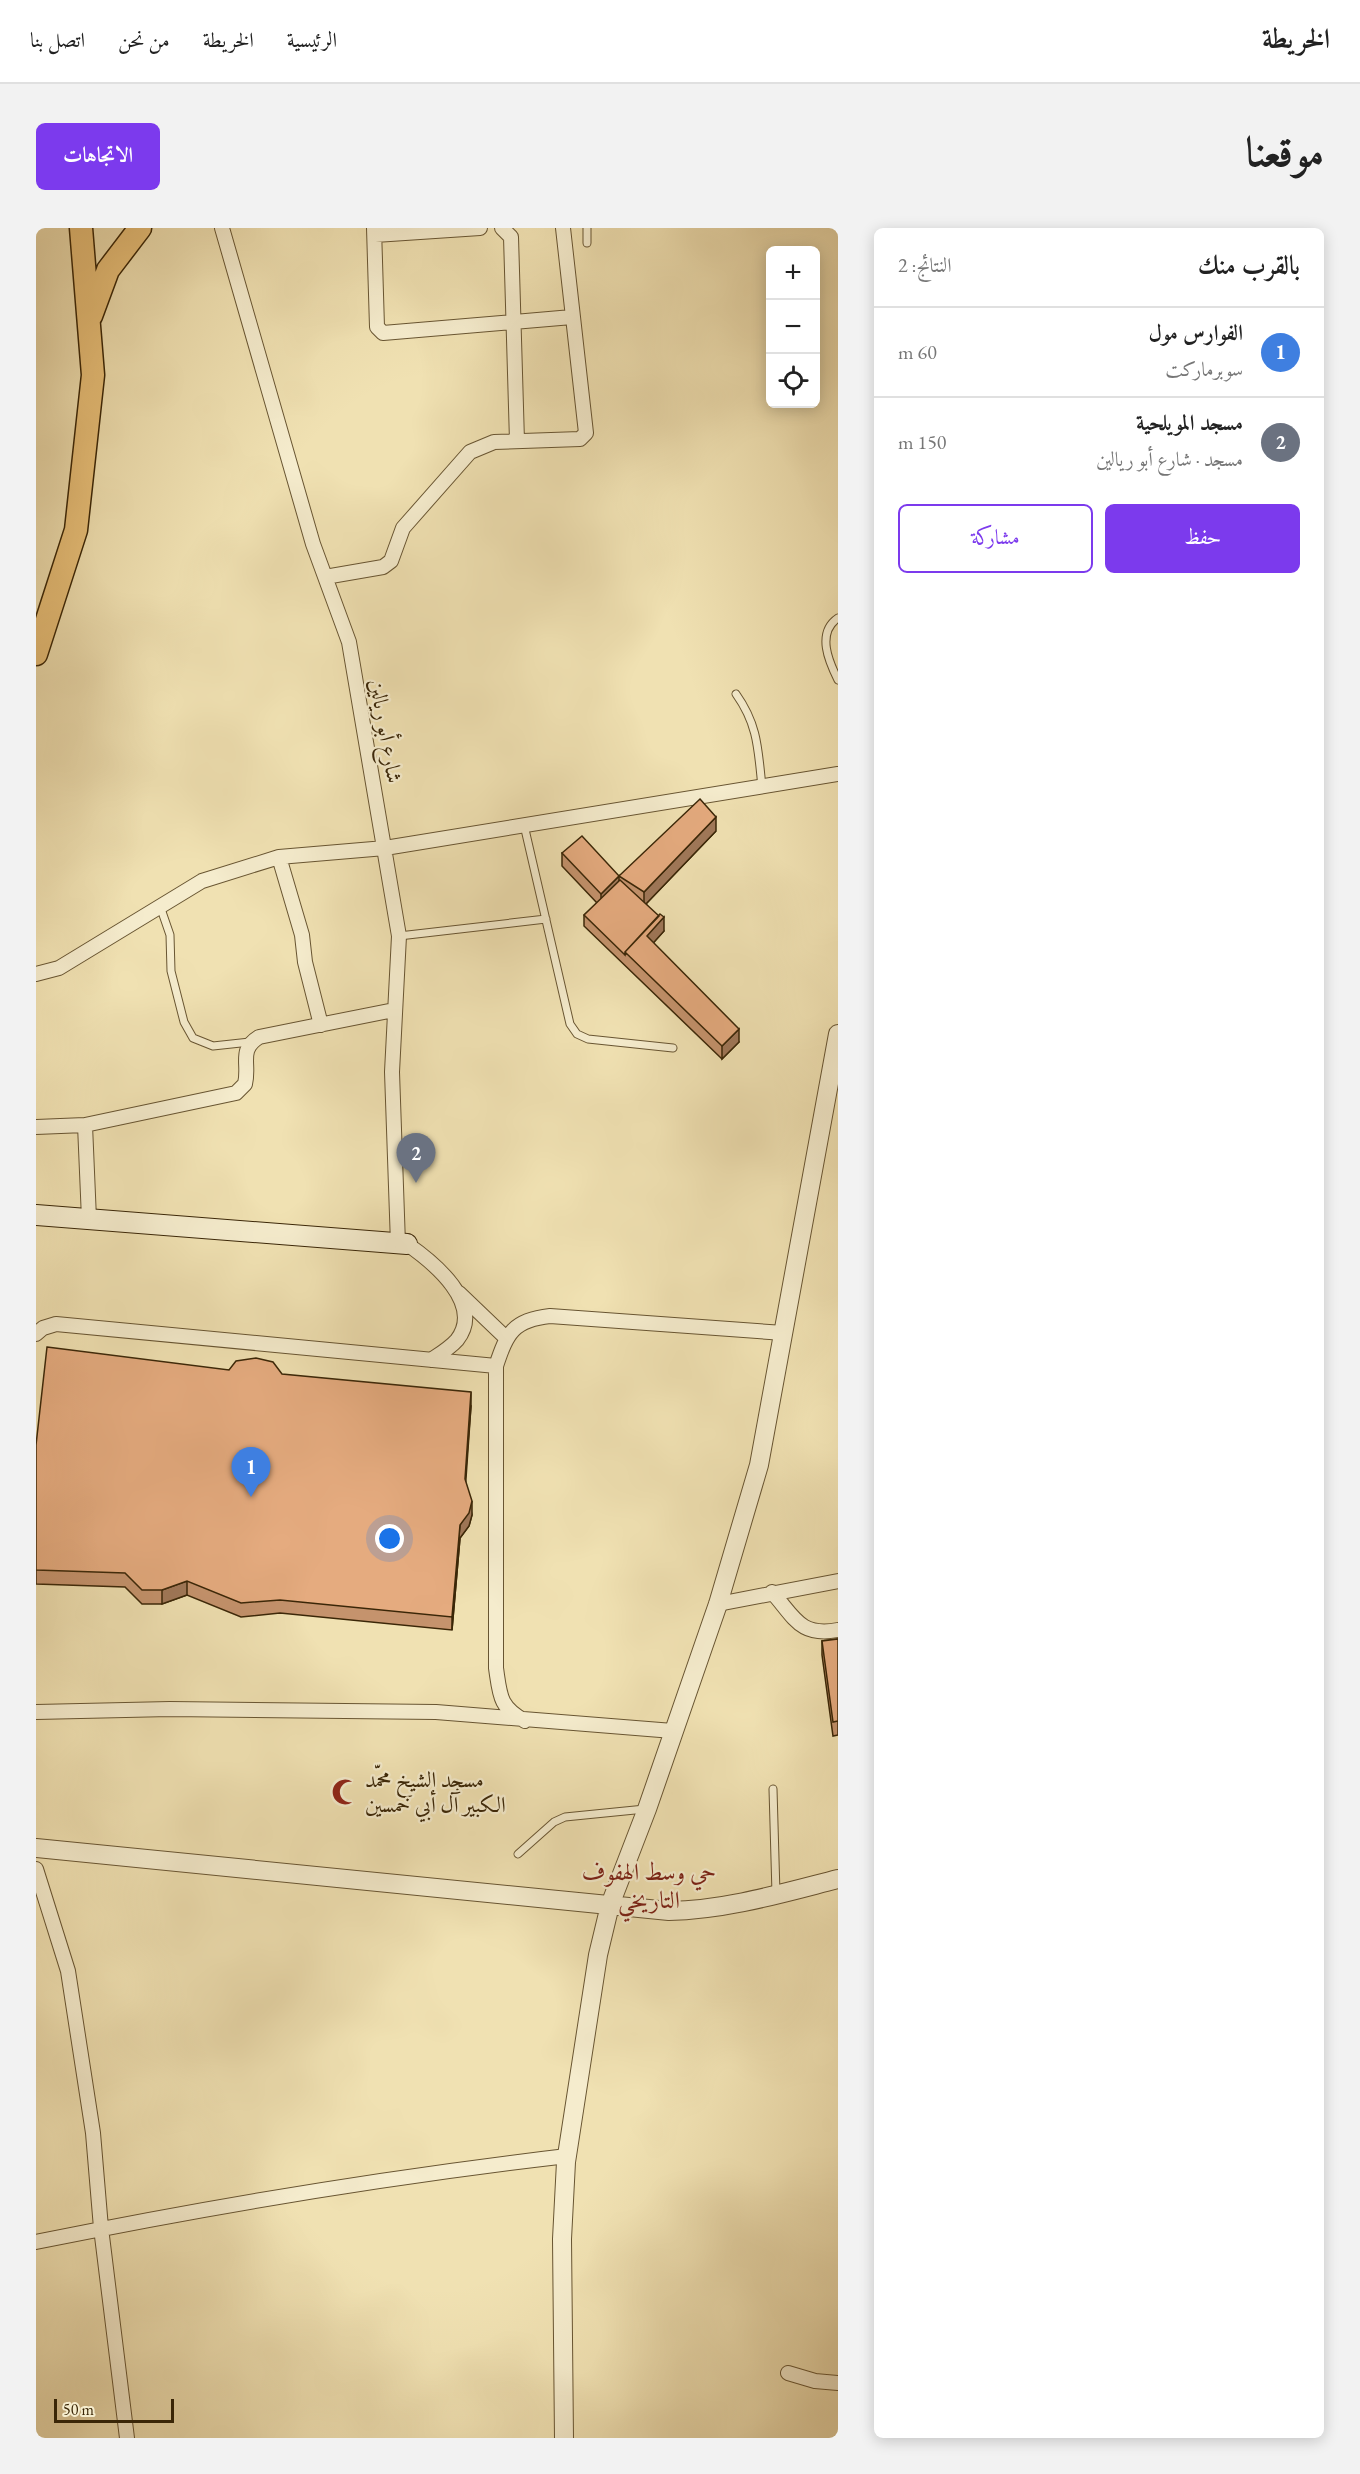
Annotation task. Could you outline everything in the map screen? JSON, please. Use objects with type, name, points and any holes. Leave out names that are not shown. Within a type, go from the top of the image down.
[{"type":"main road","points":[[38,648],[76,530],[93,375],[81,239],[62,228]]},
{"type":"main road","points":[[88,323],[108,270],[140,228]]},
{"type":"main road","points":[[36,1215],[402,1244]]},
{"type":"street","points":[[480,228],[375,231],[377,327],[383,333],[572,317]]},
{"type":"street","points":[[502,228],[511,237],[517,441]]},
{"type":"street","points":[[325,577],[383,567],[391,561],[403,528],[470,452],[494,442],[580,439],[586,433],[563,228]]},
{"type":"street","name":"شارع أبو ريالين","points":[[225,235],[313,544],[350,642],[399,936],[392,1072],[402,1244]]},
{"type":"street","points":[[36,974],[59,968],[202,881],[279,857],[385,848],[838,774]]},
{"type":"street","points":[[279,857],[302,935],[305,962],[321,1025]]},
{"type":"street","points":[[36,1127],[85,1125],[236,1093],[245,1084],[246,1053],[250,1042],[259,1037],[394,1010]]},
{"type":"street","points":[[564,2438],[562,2240],[567,2156],[598,1955],[610,1905],[647,1809],[718,1604],[759,1465],[838,1034]]},
{"type":"street","points":[[85,1125],[89,1219]]},
{"type":"street","points":[[402,1244],[426,1257],[505,1338]]},
{"type":"street","points":[[431,1360],[448,1348],[463,1329],[462,1300],[455,1289]]},
{"type":"street","points":[[525,1721],[508,1712],[501,1697],[496,1668],[496,1366],[505,1338],[515,1327],[532,1318],[550,1317],[784,1333]]},
{"type":"street","points":[[36,1334],[43,1328],[56,1324],[496,1366]]},
{"type":"street","points":[[718,1604],[838,1581]]},
{"type":"street","points":[[772,1592],[802,1626],[812,1632],[838,1630]]},
{"type":"street","points":[[36,1712],[170,1709],[436,1712],[525,1721],[673,1731]]},
{"type":"street","points":[[36,1848],[610,1905],[694,1910],[838,1880]]},
{"type":"street","points":[[36,1869],[68,1971],[93,2133],[101,2228],[127,2438]]},
{"type":"street","points":[[36,2242],[181,2212],[410,2175],[567,2156]]},
{"type":"street","points":[[788,2373],[815,2381],[838,2383]]},
{"type":"lane","points":[[587,228],[587,243]]},
{"type":"lane","points":[[838,618],[829,627],[825,643],[829,662],[838,681]]},
{"type":"lane","points":[[736,694],[750,713],[756,730],[762,787]]},
{"type":"lane","points":[[524,825],[570,1024],[577,1034],[588,1039],[672,1048]]},
{"type":"lane","points":[[160,906],[170,935],[171,971],[184,1022],[193,1038],[213,1047],[250,1042]]},
{"type":"lane","points":[[399,936],[546,919]]},
{"type":"lane","points":[[773,1789],[776,1894]]},
{"type":"lane","points":[[518,1854],[554,1822],[565,1817],[647,1809]]},
{"type":"building","points":[[700,799],[716,817],[644,892],[619,876]]},
{"type":"building","points":[[582,836],[619,876],[601,894],[562,853]]},
{"type":"building","points":[[620,880],[659,916],[625,952],[625,955],[584,915]]},
{"type":"building","points":[[660,914],[664,917],[647,936],[739,1029],[722,1046],[625,952]]},
{"type":"building","points":[[47,1347],[229,1370],[236,1361],[256,1358],[273,1362],[282,1374],[471,1392],[465,1479],[472,1501],[469,1513],[460,1525],[452,1617],[280,1600],[241,1603],[187,1581],[162,1590],[142,1590],[125,1573],[36,1570],[36,1445]]},
{"type":"building","points":[[838,1639],[838,1721],[833,1722],[822,1641]]},
{"type":"place","name":"مسجد المويلحية","points":[[416,1183]]},
{"type":"place","name":"الفوارس مول","points":[[251,1497]]},
{"type":"place","name":"مسجد الشيخ محمّد الكبير آل أبي خمسين","points":[[345,1792]]},
{"type":"district","name":"حي وسط الهفوف التاريخي","points":[[649,1885]]}]
